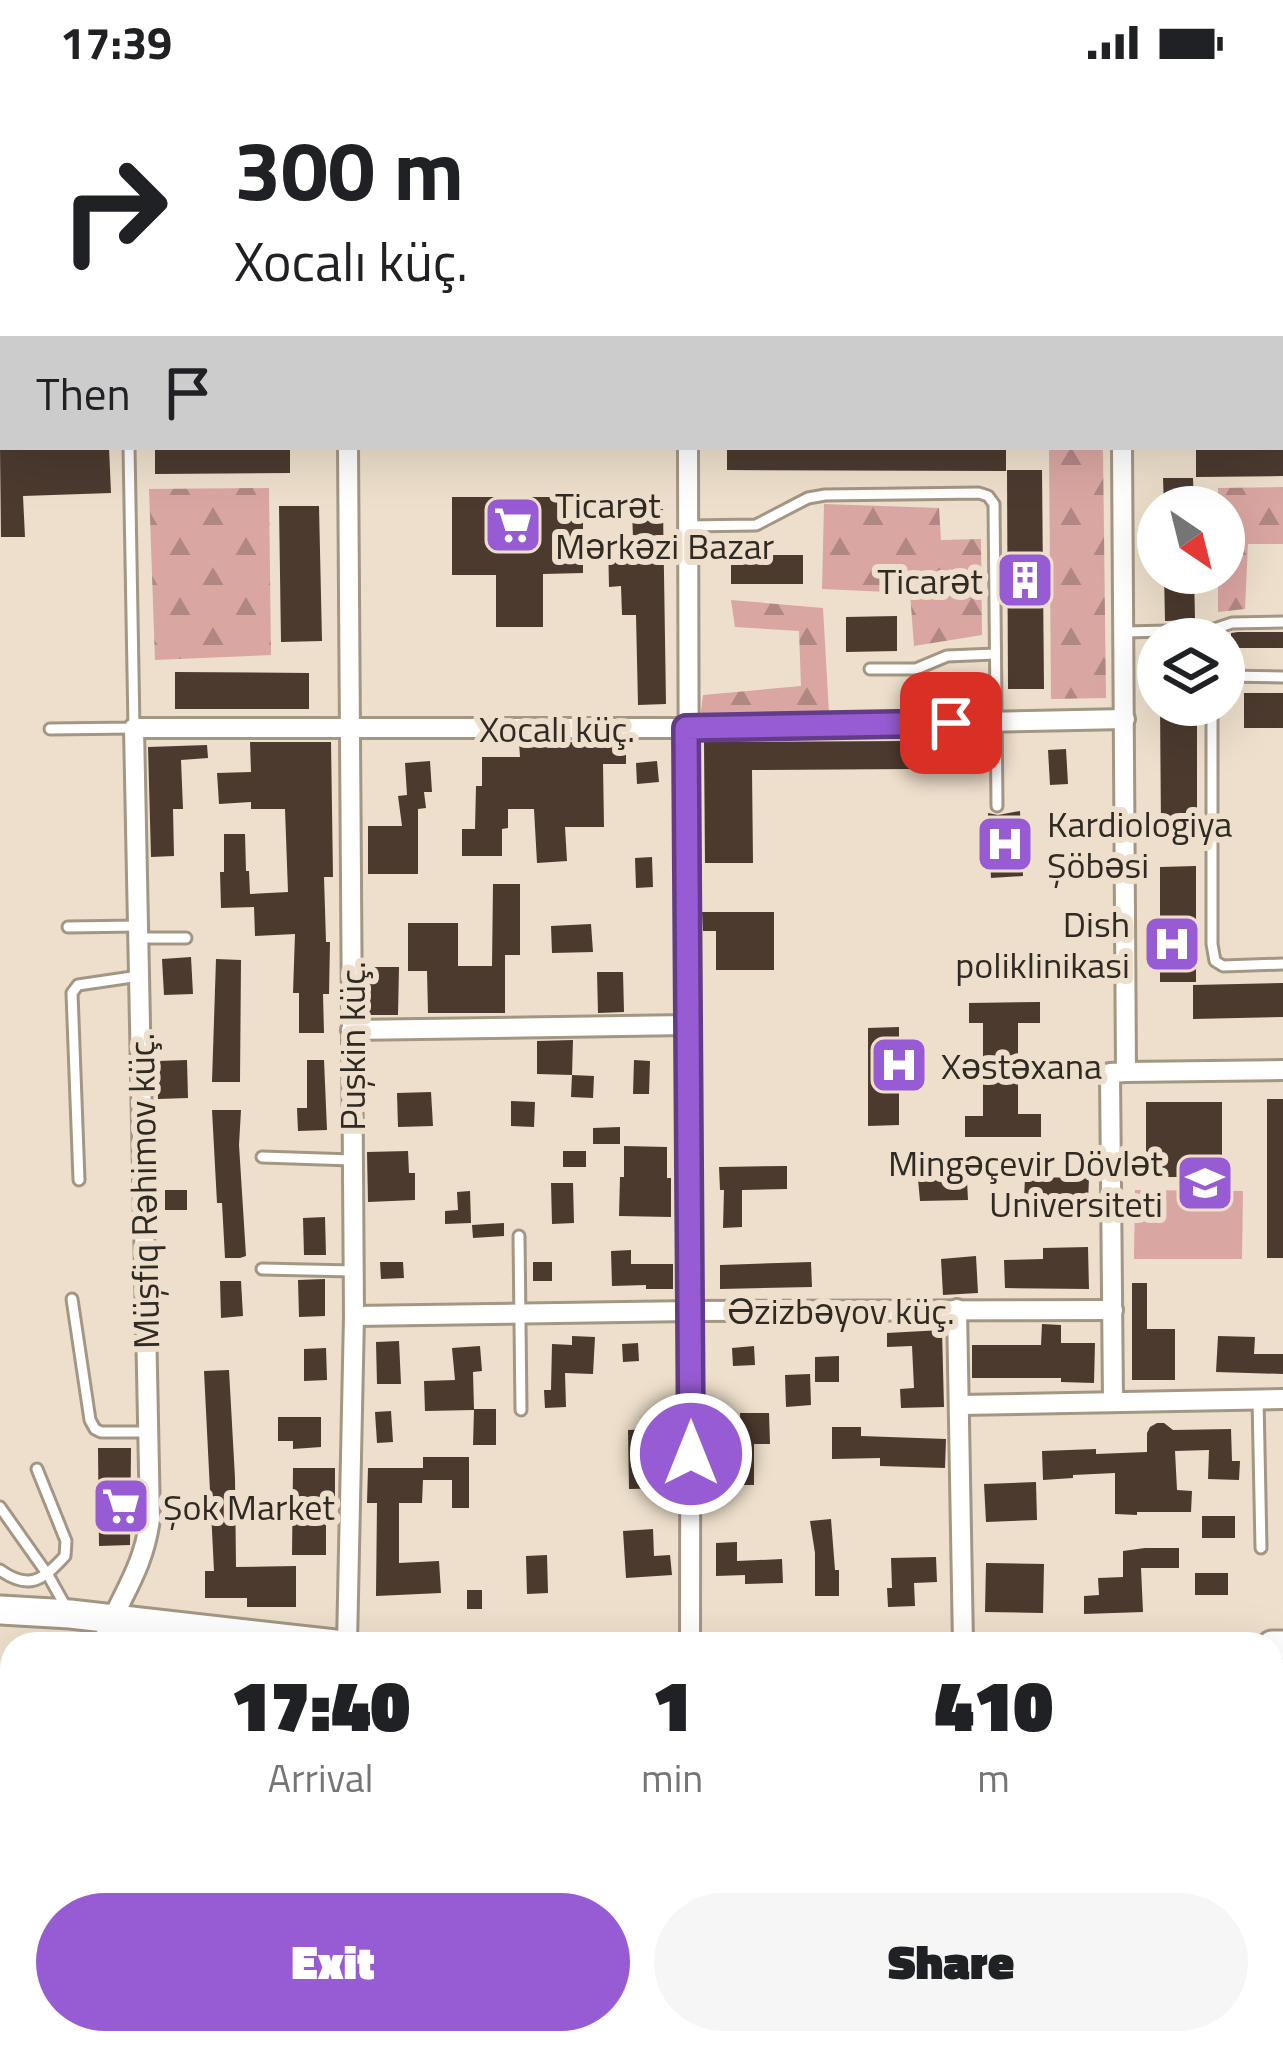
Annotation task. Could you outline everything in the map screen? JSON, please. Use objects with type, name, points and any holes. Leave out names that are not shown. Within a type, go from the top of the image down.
[{"type":"main road","points":[[0,1610],[70,1614],[106,1632]]},
{"type":"street","name":"Puşkin küç.","points":[[347,1632],[353,1316],[348,450]]},
{"type":"street","points":[[688,450],[690,1632]]},
{"type":"street","points":[[1113,1402],[1125,719],[1122,450]]},
{"type":"street","name":"Xocalı küç.","points":[[134,728],[686,728],[1125,719]]},
{"type":"street","name":"Müşfiq Rəhimov küç.","points":[[106,1632],[138,1571],[150,1519],[134,728]]},
{"type":"street","points":[[351,1030],[688,1025]]},
{"type":"street","points":[[1118,1072],[1283,1070]]},
{"type":"street","points":[[957,1309],[963,1632]]},
{"type":"street","name":"Əzizbəyov küç.","points":[[353,1316],[1112,1310]]},
{"type":"street","points":[[960,1405],[1283,1399]]},
{"type":"lane","points":[[50,729],[134,728],[129,450]]},
{"type":"lane","points":[[688,526],[756,525],[808,498],[825,495],[988,496],[994,504],[997,806]]},
{"type":"lane","points":[[1245,623],[1283,622]]},
{"type":"lane","points":[[1124,632],[1137,632]]},
{"type":"lane","points":[[870,669],[916,669],[947,656],[995,654]]},
{"type":"lane","points":[[1245,676],[1283,677]]},
{"type":"lane","points":[[1212,726],[1215,961],[1223,966],[1283,964]]},
{"type":"lane","points":[[68,927],[186,938]]},
{"type":"lane","points":[[79,1180],[72,993],[79,985],[139,976]]},
{"type":"lane","points":[[1033,1073],[1118,1072]]},
{"type":"lane","points":[[262,1157],[352,1160]]},
{"type":"lane","points":[[519,1235],[520,1410]]},
{"type":"lane","points":[[262,1269],[353,1270]]},
{"type":"lane","points":[[72,1299],[90,1420],[101,1432],[148,1432]]},
{"type":"lane","points":[[1258,1399],[1261,1549]]},
{"type":"lane","points":[[0,1570],[15,1581],[48,1575],[68,1548],[37,1469]]},
{"type":"lane","points":[[0,1508],[70,1614]]},
{"type":"green space","points":[[1049,450],[1103,450],[1106,698],[1051,699]]},
{"type":"green space","points":[[1283,487],[1283,544],[1248,544],[1245,609],[1218,612],[1218,594],[1245,594],[1245,488]]},
{"type":"green space","points":[[269,488],[271,655],[155,660],[149,489]]},
{"type":"green space","points":[[824,504],[939,508],[941,540],[981,539],[982,635],[914,646],[910,593],[822,589]]},
{"type":"green space","points":[[731,600],[823,608],[829,713],[700,718],[703,695],[801,686],[799,631],[735,627]]},
{"type":"green space","points":[[1135,1190],[1243,1191],[1242,1259],[1134,1259]]},
{"type":"building","points":[[0,450],[109,450],[111,493],[23,496],[25,537],[1,537]]},
{"type":"building","points":[[155,450],[290,450],[290,473],[155,474]]},
{"type":"building","name":"Ticarət","points":[[727,450],[1006,450],[1006,471],[727,470]]},
{"type":"building","points":[[1196,450],[1283,450],[1283,476],[1196,477]]},
{"type":"building","name":"Ticarət","points":[[1007,470],[1042,470],[1044,689],[1008,689]]},
{"type":"building","points":[[1163,478],[1193,478],[1193,486],[1163,486]]},
{"type":"building","points":[[452,497],[583,497],[583,573],[543,574],[543,627],[496,627],[496,575],[452,575]]},
{"type":"building","points":[[279,506],[319,506],[322,641],[281,642]]},
{"type":"building","points":[[663,509],[666,704],[638,705],[636,615],[622,615],[621,586],[609,587],[608,539],[633,538],[632,510]]},
{"type":"building","points":[[731,555],[803,555],[803,584],[731,584]]},
{"type":"building","points":[[1164,594],[1194,594],[1195,618],[1165,618]]},
{"type":"building","points":[[897,616],[897,651],[846,652],[846,617]]},
{"type":"building","points":[[1283,632],[1283,648],[1245,648],[1245,633]]},
{"type":"building","points":[[175,672],[309,673],[309,709],[175,709]]},
{"type":"building","points":[[934,683],[951,683],[951,694],[984,694],[985,708],[934,709]]},
{"type":"building","points":[[1245,693],[1283,693],[1283,728],[1244,728]]},
{"type":"building","points":[[1160,726],[1197,726],[1197,827],[1161,828]]},
{"type":"building","points":[[912,741],[912,769],[752,770],[753,863],[705,863],[704,742]]},
{"type":"building","points":[[250,742],[331,742],[333,877],[324,877],[326,942],[330,942],[324,1033],[299,1033],[299,993],[293,993],[295,934],[255,936],[254,907],[221,908],[224,834],[245,834],[250,894],[288,892],[285,809],[251,809],[251,802],[219,804],[217,773],[251,772]]},
{"type":"building","points":[[519,742],[626,742],[626,764],[603,764],[604,827],[565,827],[567,861],[537,863],[534,809],[508,809],[502,856],[462,856],[462,829],[475,829],[482,757],[520,757]]},
{"type":"building","points":[[207,745],[208,758],[181,760],[183,809],[173,809],[174,856],[151,857],[148,747]]},
{"type":"building","points":[[1066,749],[1068,784],[1050,785],[1048,750]]},
{"type":"building","points":[[430,761],[432,792],[424,792],[426,808],[418,809],[418,874],[368,874],[368,826],[402,826],[398,796],[407,795],[405,763]]},
{"type":"building","points":[[657,761],[659,782],[637,784],[636,763]]},
{"type":"building","points":[[1020,811],[1023,876],[991,878],[988,813]]},
{"type":"building","points":[[652,857],[653,887],[636,888],[635,858]]},
{"type":"building","points":[[1196,866],[1196,982],[1160,982],[1160,867]]},
{"type":"building","points":[[493,884],[520,884],[520,955],[505,955],[505,1013],[428,1013],[427,971],[408,971],[408,923],[458,923],[458,966],[492,966]]},
{"type":"building","points":[[702,912],[774,912],[774,970],[716,970],[716,931],[703,931]]},
{"type":"building","points":[[591,924],[593,952],[552,953],[551,926]]},
{"type":"building","points":[[191,957],[193,994],[164,995],[162,959]]},
{"type":"building","points":[[216,959],[241,960],[240,1082],[212,1082]]},
{"type":"building","points":[[368,967],[399,967],[398,1015],[368,1015]]},
{"type":"building","points":[[597,972],[623,972],[624,1012],[598,1013]]},
{"type":"building","points":[[1283,983],[1283,1017],[1193,1019],[1193,985]]},
{"type":"building","points":[[1040,1002],[1040,1023],[1018,1023],[1018,1114],[1041,1114],[1041,1137],[965,1137],[965,1116],[983,1116],[983,1023],[969,1023],[969,1003]]},
{"type":"building","points":[[899,1027],[899,1125],[868,1126],[868,1028]]},
{"type":"building","points":[[573,1040],[572,1075],[537,1074],[537,1041]]},
{"type":"building","points":[[187,1060],[188,1098],[158,1099],[157,1061]]},
{"type":"building","points":[[307,1060],[324,1060],[327,1130],[298,1131],[297,1108],[307,1108]]},
{"type":"building","points":[[634,1060],[650,1061],[649,1094],[633,1094]]},
{"type":"building","points":[[572,1075],[594,1076],[593,1098],[571,1097]]},
{"type":"building","points":[[431,1092],[433,1126],[398,1127],[397,1093]]},
{"type":"building","points":[[1267,1099],[1283,1099],[1283,1258],[1267,1258]]},
{"type":"building","points":[[511,1101],[535,1102],[534,1127],[511,1126]]},
{"type":"building","points":[[1146,1102],[1222,1102],[1222,1177],[1146,1177]]},
{"type":"building","points":[[212,1110],[241,1110],[246,1256],[240,1258],[225,1258]]},
{"type":"building","points":[[620,1127],[620,1144],[593,1144],[593,1128]]},
{"type":"building","points":[[624,1146],[667,1147],[671,1217],[619,1216]]},
{"type":"building","points":[[408,1151],[409,1173],[415,1173],[415,1200],[368,1202],[367,1152]]},
{"type":"building","points":[[563,1151],[586,1151],[586,1167],[563,1167]]},
{"type":"building","points":[[966,1162],[968,1200],[920,1201],[918,1179],[949,1177],[948,1163]]},
{"type":"building","points":[[787,1166],[787,1189],[742,1190],[742,1227],[723,1228],[719,1167]]},
{"type":"building","points":[[1025,1177],[1089,1178],[1088,1201],[1024,1200]]},
{"type":"building","points":[[551,1183],[573,1183],[574,1223],[552,1224]]},
{"type":"building","points":[[165,1190],[187,1190],[187,1210],[165,1210]]},
{"type":"building","points":[[470,1191],[471,1223],[445,1224],[445,1211],[458,1210],[457,1192]]},
{"type":"building","points":[[325,1217],[326,1255],[304,1255],[303,1218]]},
{"type":"building","points":[[504,1223],[504,1236],[473,1238],[472,1225]]},
{"type":"building","points":[[1088,1247],[1089,1289],[1005,1288],[1004,1260],[1043,1259],[1043,1248]]},
{"type":"building","points":[[631,1250],[631,1264],[673,1264],[673,1289],[612,1286],[611,1251]]},
{"type":"building","points":[[976,1256],[978,1293],[943,1295],[941,1259]]},
{"type":"building","points":[[380,1262],[403,1262],[404,1278],[381,1279]]},
{"type":"building","points":[[533,1262],[552,1262],[552,1281],[533,1281]]},
{"type":"building","points":[[811,1262],[812,1287],[720,1289],[720,1265]]},
{"type":"building","points":[[325,1279],[325,1316],[299,1317],[298,1280]]},
{"type":"building","points":[[220,1281],[241,1281],[243,1316],[221,1318]]},
{"type":"building","points":[[1132,1283],[1147,1283],[1147,1329],[1175,1329],[1175,1380],[1132,1380]]},
{"type":"building","points":[[1042,1324],[1061,1325],[1061,1343],[1095,1343],[1094,1383],[1061,1382],[1061,1378],[972,1378],[972,1345],[1041,1345]]},
{"type":"building","points":[[942,1330],[944,1407],[901,1408],[900,1389],[914,1388],[912,1346],[887,1347],[887,1333]]},
{"type":"building","points":[[572,1336],[595,1337],[593,1374],[565,1373],[566,1407],[545,1408],[544,1390],[551,1390],[552,1344],[572,1345]]},
{"type":"building","points":[[1218,1336],[1255,1337],[1254,1354],[1283,1354],[1283,1374],[1216,1372]]},
{"type":"building","points":[[399,1341],[401,1384],[377,1384],[376,1342]]},
{"type":"building","points":[[638,1343],[639,1361],[623,1362],[622,1344]]},
{"type":"building","points":[[480,1346],[482,1371],[473,1372],[474,1409],[496,1409],[496,1445],[473,1445],[474,1410],[425,1411],[424,1381],[455,1380],[452,1348]]},
{"type":"building","points":[[754,1346],[755,1365],[733,1366],[732,1348]]},
{"type":"building","points":[[326,1348],[327,1380],[304,1381],[304,1349]]},
{"type":"building","points":[[839,1356],[839,1382],[815,1382],[815,1357]]},
{"type":"building","points":[[229,1370],[236,1567],[296,1566],[296,1607],[247,1607],[247,1598],[205,1598],[205,1571],[214,1571],[204,1371]]},
{"type":"building","points":[[810,1374],[811,1405],[786,1407],[785,1375]]},
{"type":"building","points":[[391,1411],[393,1442],[377,1443],[375,1412]]},
{"type":"building","points":[[740,1413],[769,1413],[770,1444],[754,1444],[754,1485],[709,1485],[709,1461],[741,1461]]},
{"type":"building","points":[[278,1417],[321,1417],[321,1447],[293,1449],[293,1441],[278,1441]]},
{"type":"building","points":[[1157,1423],[1173,1430],[1231,1429],[1232,1461],[1240,1461],[1239,1480],[1208,1479],[1209,1450],[1175,1451],[1177,1490],[1192,1491],[1191,1512],[1137,1515],[1115,1514],[1115,1473],[1043,1480],[1042,1451],[1147,1452],[1147,1433]]},
{"type":"building","points":[[832,1427],[861,1427],[861,1436],[946,1439],[945,1468],[880,1466],[880,1458],[832,1459]]},
{"type":"building","points":[[673,1428],[674,1488],[629,1489],[628,1430]]},
{"type":"building","points":[[98,1448],[131,1448],[130,1545],[99,1546]]},
{"type":"building","points":[[423,1457],[469,1457],[469,1508],[452,1508],[452,1480],[423,1480],[422,1503],[399,1503],[399,1563],[439,1561],[441,1593],[376,1596],[377,1503],[367,1503],[368,1468],[423,1468]]},
{"type":"building","points":[[293,1468],[335,1468],[335,1509],[326,1509],[326,1555],[292,1555]]},
{"type":"building","points":[[1036,1482],[1037,1520],[986,1522],[984,1484]]},
{"type":"building","points":[[1202,1516],[1235,1516],[1235,1538],[1202,1538]]},
{"type":"building","points":[[831,1519],[839,1596],[815,1596],[810,1521]]},
{"type":"building","points":[[653,1529],[654,1556],[670,1555],[672,1575],[626,1578],[623,1531]]},
{"type":"building","points":[[737,1542],[737,1561],[782,1559],[783,1583],[745,1584],[745,1575],[716,1576],[716,1543]]},
{"type":"building","points":[[1179,1548],[1179,1568],[1141,1568],[1143,1612],[1084,1614],[1084,1596],[1099,1595],[1098,1578],[1123,1577],[1123,1551]]},
{"type":"building","points":[[547,1555],[548,1593],[527,1594],[526,1556]]},
{"type":"building","points":[[936,1557],[937,1582],[914,1583],[915,1606],[888,1607],[891,1558]]},
{"type":"building","points":[[986,1563],[1044,1564],[1043,1613],[985,1612]]},
{"type":"building","points":[[1195,1573],[1228,1573],[1228,1595],[1195,1595]]},
{"type":"building","points":[[467,1590],[482,1590],[482,1609],[467,1609]]},
{"type":"place","name":"Ticarət Mərkəzi Bazar","points":[[513,525]]},
{"type":"place","name":"Ticarət","points":[[1025,580]]},
{"type":"place","name":"Kardiologiya Şöbəsi","points":[[1005,844]]},
{"type":"place","name":"Dish poliklinikasi","points":[[1172,944]]},
{"type":"place","name":"Xəstəxana","points":[[899,1065]]},
{"type":"place","name":"Mingəçevir Dövlət Universiteti","points":[[1205,1183]]},
{"type":"place","name":"Şok Market","points":[[121,1506]]},
{"type":"route","points":[[691,1454],[686,728],[951,723]]}]
